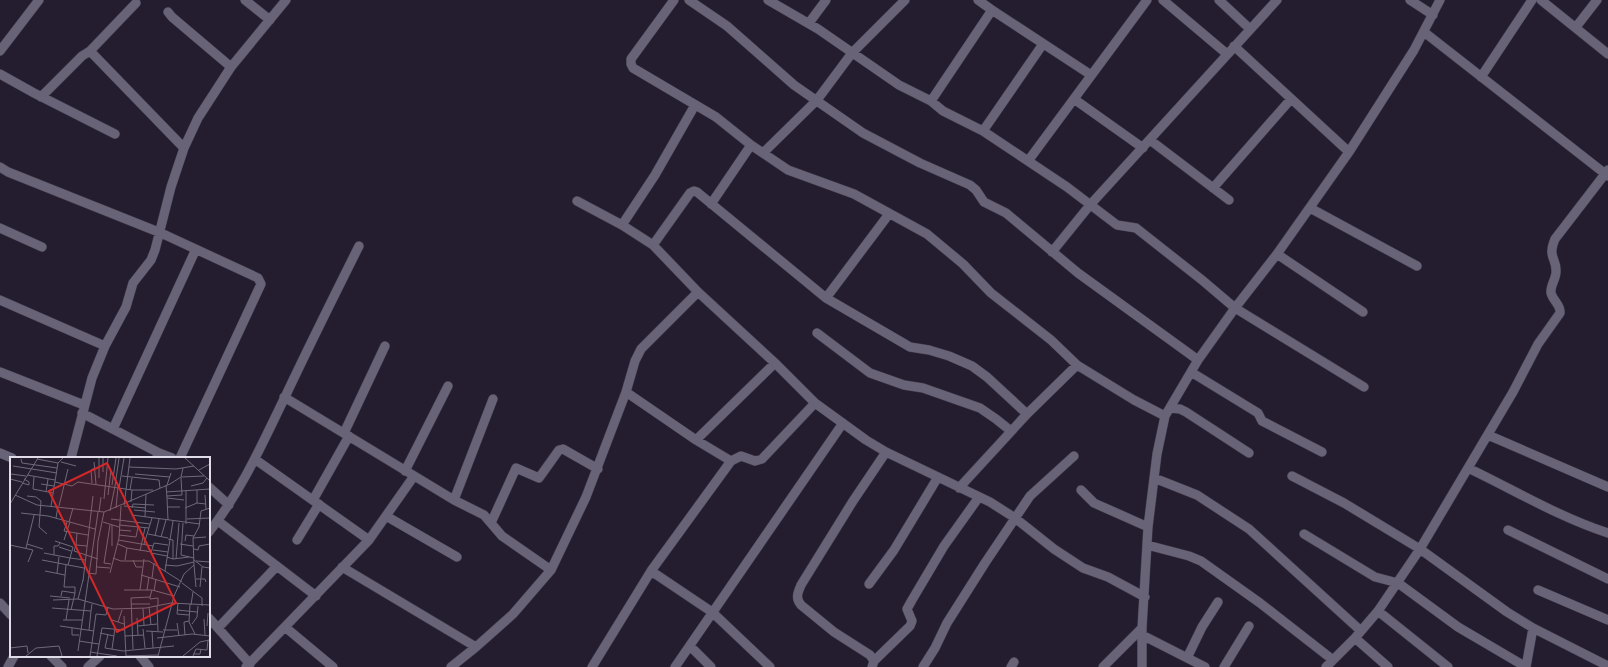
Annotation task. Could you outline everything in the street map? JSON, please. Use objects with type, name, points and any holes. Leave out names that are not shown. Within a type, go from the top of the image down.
[{"type":"street","points":[[0,51],[39,0]]},
{"type":"street","points":[[245,0],[270,20]]},
{"type":"street","points":[[71,457],[92,378],[105,346],[125,310],[133,283],[151,260],[161,233],[168,197],[184,148],[198,118],[231,67],[286,0]]},
{"type":"street","points":[[674,0],[631,60],[633,68],[716,117],[788,170],[846,191],[927,234],[963,264],[990,293],[1051,340],[1078,365],[1134,400],[1168,412],[1180,409],[1186,412],[1249,453]]},
{"type":"street","points":[[689,0],[727,26],[794,84],[873,139],[920,163],[970,185],[976,190],[984,202],[1006,213],[1052,252],[1120,305],[1198,360]]},
{"type":"street","points":[[768,0],[809,23],[899,85],[931,101],[943,112],[983,131],[1118,225],[1136,228],[1235,308],[1364,386]]},
{"type":"street","points":[[809,23],[826,0]]},
{"type":"street","points":[[763,153],[817,100],[852,53],[905,0]]},
{"type":"street","points":[[978,0],[1091,76]]},
{"type":"street","points":[[1028,161],[1147,0]]},
{"type":"street","points":[[1163,0],[1227,54]]},
{"type":"street","points":[[1219,0],[1250,29]]},
{"type":"street","points":[[1052,252],[1090,205],[1277,0]]},
{"type":"street","points":[[1410,0],[1433,15]]},
{"type":"street","points":[[1142,667],[1142,632],[1148,527],[1154,478],[1168,412],[1198,360],[1310,208],[1349,152],[1424,32],[1440,0]]},
{"type":"street","points":[[1482,77],[1532,0]]},
{"type":"street","points":[[1541,0],[1608,54]]},
{"type":"street","points":[[1576,27],[1597,0]]},
{"type":"street","points":[[41,97],[82,56],[90,51],[136,3]]},
{"type":"street","points":[[931,101],[992,10]]},
{"type":"street","points":[[168,12],[231,67]]},
{"type":"street","points":[[1326,667],[1358,635],[1378,612],[1398,583],[1406,567],[1420,549],[1488,435],[1538,344],[1560,313],[1560,308],[1551,294],[1556,271],[1552,256],[1555,239],[1607,173],[1424,32]]},
{"type":"street","points":[[983,131],[1043,44]]},
{"type":"street","points":[[1234,46],[1349,152]]},
{"type":"street","points":[[90,51],[184,148]]},
{"type":"street","points":[[0,74],[41,97],[115,134]]},
{"type":"street","points":[[1074,99],[1143,148]]},
{"type":"street","points":[[1213,188],[1291,99]]},
{"type":"street","points":[[622,226],[655,175],[695,105]]},
{"type":"street","points":[[1150,140],[1229,200]]},
{"type":"street","points":[[711,204],[751,144]]},
{"type":"street","points":[[0,167],[8,172],[161,233],[258,278],[261,284],[180,457]]},
{"type":"street","points":[[653,245],[690,193],[694,191],[697,192],[826,298],[910,347],[929,350],[949,356],[972,366],[987,377],[1027,414]]},
{"type":"street","points":[[577,201],[653,245],[698,292],[775,363],[815,403],[866,440],[886,452],[990,502],[1015,518],[1054,549],[1083,568],[1108,577],[1145,597]]},
{"type":"street","points":[[1310,208],[1417,266]]},
{"type":"street","points":[[826,298],[889,214]]},
{"type":"street","points":[[0,228],[42,247]]},
{"type":"street","points":[[210,531],[230,505],[256,460],[284,397],[359,246]]},
{"type":"street","points":[[113,429],[196,249]]},
{"type":"street","points":[[1276,254],[1363,312]]},
{"type":"street","points":[[457,666],[476,646],[513,614],[551,570],[598,469],[626,392],[635,361],[641,349],[698,292]]},
{"type":"street","points":[[0,300],[105,346]]},
{"type":"street","points":[[817,333],[870,373],[904,385],[923,388],[980,408],[1011,431]]},
{"type":"street","points":[[298,540],[385,346]]},
{"type":"street","points":[[696,440],[775,363]]},
{"type":"street","points":[[959,488],[1027,414],[1078,365]]},
{"type":"street","points":[[0,372],[83,409],[158,456]]},
{"type":"street","points":[[1191,372],[1258,413],[1262,421],[1322,452]]},
{"type":"street","points":[[405,471],[448,386]]},
{"type":"street","points":[[626,392],[696,440],[731,461]]},
{"type":"street","points":[[284,397],[454,500],[484,515],[502,536],[551,570]]},
{"type":"street","points":[[454,500],[493,399]]},
{"type":"street","points":[[592,667],[651,571],[731,461],[741,456],[755,461],[762,460],[815,403]]},
{"type":"street","points":[[675,667],[843,423]]},
{"type":"street","points":[[1488,435],[1608,487]]},
{"type":"street","points":[[491,523],[516,468],[540,478],[559,450],[563,449],[598,469]]},
{"type":"street","points":[[886,452],[853,501],[801,585],[797,597],[801,605],[834,632],[870,655],[873,664],[910,626],[912,620],[907,609],[944,546],[979,497]]},
{"type":"street","points":[[0,453],[10,457]]},
{"type":"street","points":[[923,667],[935,648],[947,623],[1030,496],[1074,456]]},
{"type":"street","points":[[256,460],[369,540]]},
{"type":"street","points":[[1468,468],[1549,509],[1608,533]]},
{"type":"street","points":[[210,619],[248,666],[369,540],[414,476]]},
{"type":"street","points":[[1292,476],[1344,503],[1420,549],[1507,612],[1533,628],[1608,666]]},
{"type":"street","points":[[869,584],[894,550],[938,477]]},
{"type":"street","points":[[1154,478],[1197,495],[1249,529],[1358,635],[1388,667]]},
{"type":"street","points":[[210,488],[230,505]]},
{"type":"street","points":[[1081,490],[1094,503],[1148,527]]},
{"type":"street","points":[[386,516],[457,557]]},
{"type":"street","points":[[218,521],[316,596]]},
{"type":"street","points":[[1508,530],[1608,579]]},
{"type":"street","points":[[1304,534],[1375,577],[1398,583],[1458,627],[1526,667],[1533,628]]},
{"type":"street","points":[[1147,545],[1189,556],[1201,561],[1260,603],[1333,660]]},
{"type":"street","points":[[218,628],[277,566]]},
{"type":"street","points":[[342,567],[476,646]]},
{"type":"street","points":[[651,571],[712,612],[770,667]]},
{"type":"street","points":[[1538,590],[1608,620]]},
{"type":"street","points":[[1187,658],[1202,627],[1218,602]]},
{"type":"street","points":[[0,603],[10,614]]},
{"type":"street","points":[[1378,612],[1448,667]]},
{"type":"street","points":[[1224,667],[1249,626]]},
{"type":"street","points":[[285,627],[333,667]]},
{"type":"street","points":[[1142,632],[1205,667]]},
{"type":"street","points":[[1103,667],[1142,632]]},
{"type":"street","points":[[690,646],[711,667]]},
{"type":"street","points":[[8,667],[13,657]]},
{"type":"street","points":[[52,657],[62,667]]},
{"type":"street","points":[[88,667],[99,657]]},
{"type":"street","points":[[141,657],[149,667]]}]
